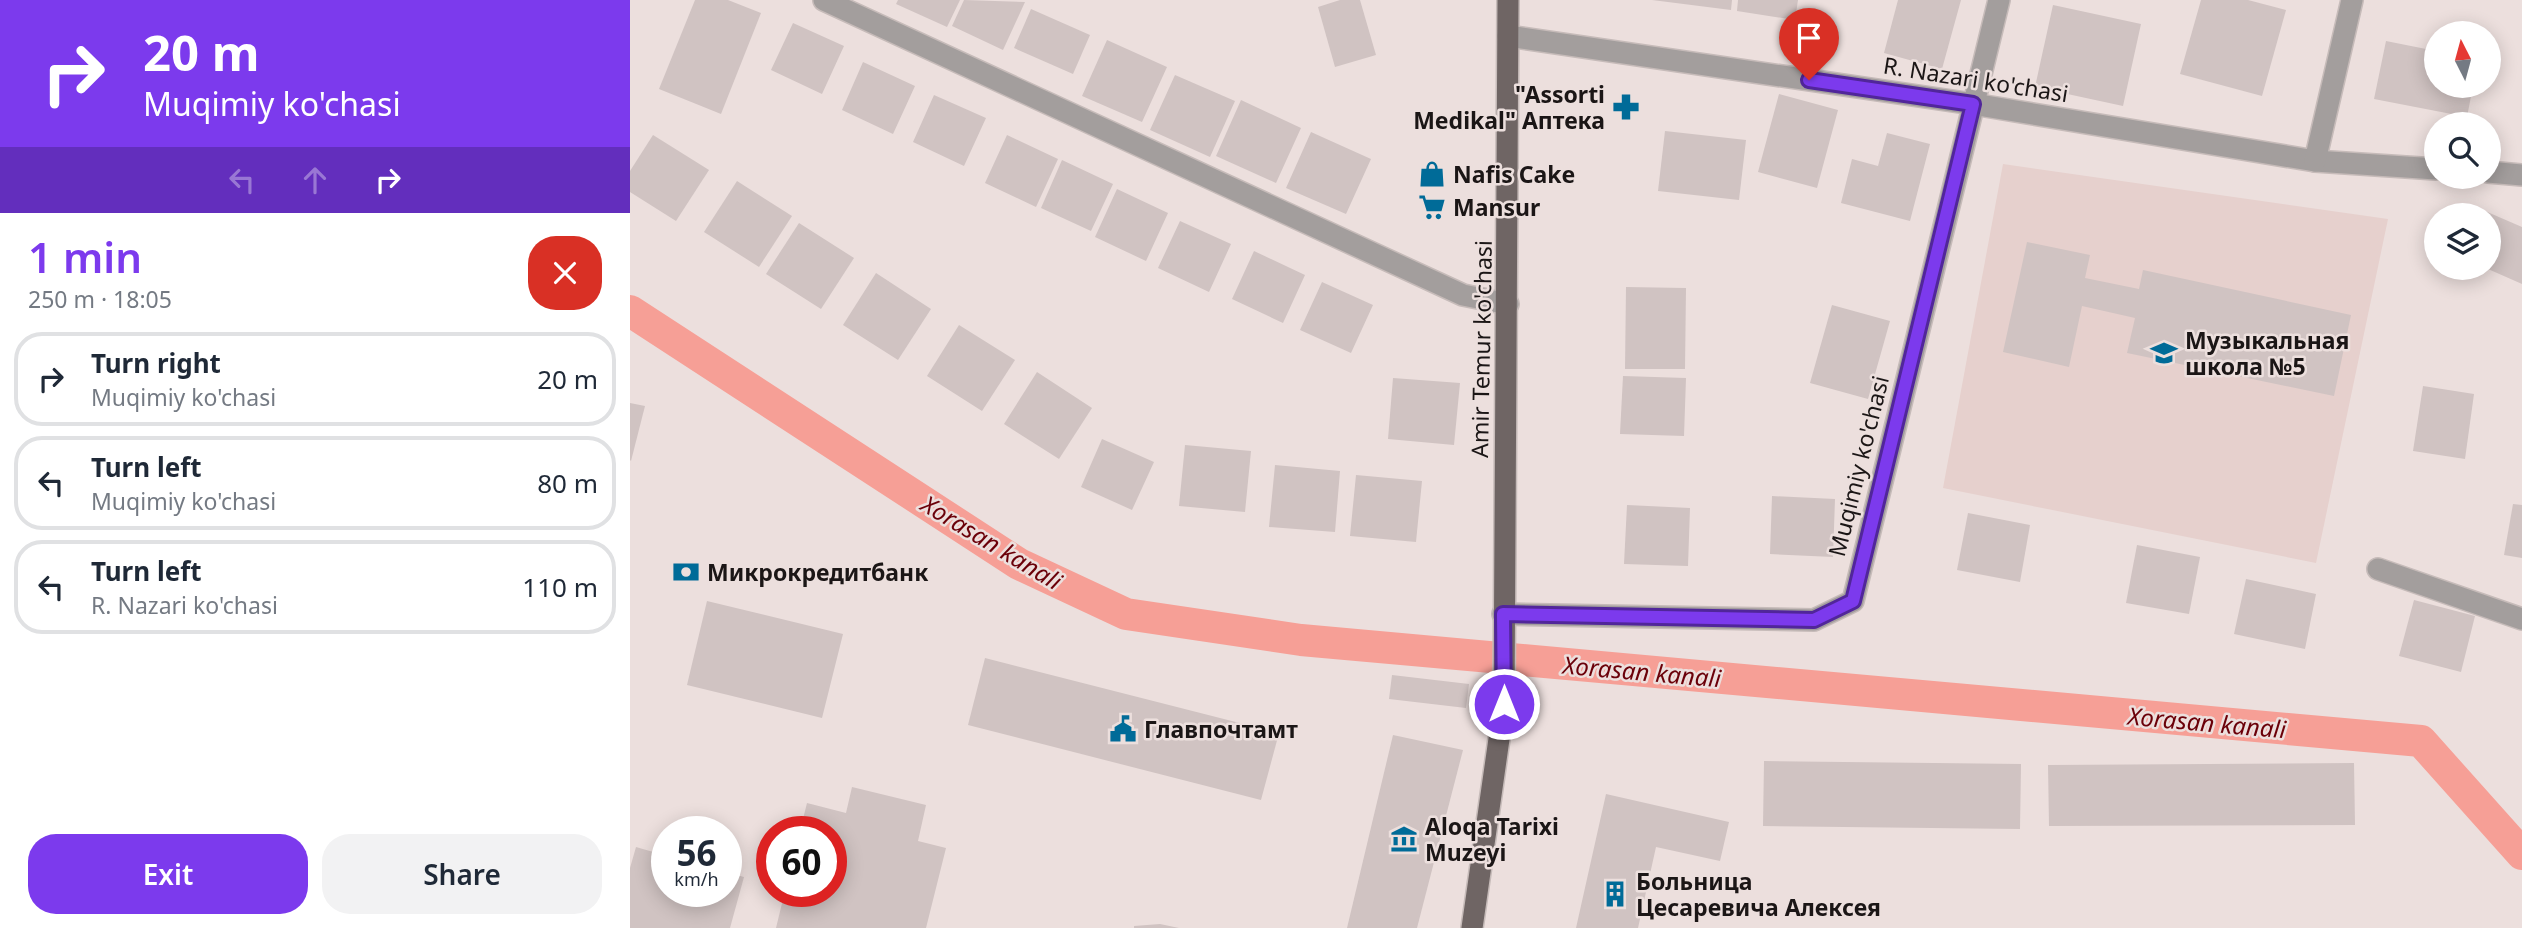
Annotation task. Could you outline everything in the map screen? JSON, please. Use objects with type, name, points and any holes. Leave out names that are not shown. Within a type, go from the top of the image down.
[{"type":"main road","name":"Amir Temur ko'chasi","points":[[1472,928],[1504,704],[1508,0]]},
{"type":"street","points":[[824,0],[1462,295],[1508,304]]},
{"type":"street","name":"Muqimiy ko'chasi","points":[[1503,614],[1814,620],[1853,601],[1999,0]]},
{"type":"street","points":[[2315,160],[2352,0]]},
{"type":"street","name":"R. Nazari ko'chasi","points":[[1508,36],[1973,104],[2315,160],[2424,168]]},
{"type":"street","points":[[2501,173],[2522,175]]},
{"type":"street","points":[[2378,569],[2522,619]]},
{"type":"shaded area","name":"Музыкальная школа №5","points":[[2003,164],[2388,219],[2316,563],[1943,488]]},
{"type":"building","points":[[695,0],[728,0],[761,13],[721,114],[659,89]]},
{"type":"building","points":[[898,0],[960,0],[947,27],[896,4]]},
{"type":"building","points":[[964,0],[1025,2],[1003,50],[952,26]]},
{"type":"building","points":[[1340,0],[1360,0],[1376,55],[1335,67],[1318,7]]},
{"type":"building","points":[[1652,0],[1732,0],[1731,10]]},
{"type":"building","points":[[1738,0],[1798,0],[1795,20],[1737,11]]},
{"type":"building","points":[[1898,0],[1961,0],[1942,69],[1884,53]]},
{"type":"building","points":[[2201,0],[2248,0],[2286,10],[2262,96],[2180,74]]},
{"type":"building","points":[[2053,5],[2141,24],[2123,106],[2035,87]]},
{"type":"building","points":[[1031,9],[1090,35],[1073,74],[1014,48]]},
{"type":"building","points":[[793,23],[844,46],[822,94],[771,70]]},
{"type":"building","points":[[1107,40],[1167,67],[1142,122],[1082,96]]},
{"type":"building","points":[[2386,41],[2424,49],[2424,98],[2471,98],[2468,112],[2441,112],[2374,99]]},
{"type":"building","points":[[863,62],[915,86],[893,134],[842,110]]},
{"type":"building","points":[[1175,75],[1235,101],[1210,157],[1150,130]]},
{"type":"building","points":[[1779,94],[1838,110],[1817,188],[1758,172]]},
{"type":"building","points":[[934,95],[986,118],[964,166],[913,142]]},
{"type":"building","points":[[1241,100],[1301,128],[1276,183],[1216,156]]},
{"type":"building","points":[[1665,131],[1746,140],[1739,200],[1658,191]]},
{"type":"building","points":[[1311,132],[1371,159],[1346,214],[1286,188]]},
{"type":"building","points":[[1887,133],[1930,144],[1910,221],[1841,203],[1852,159],[1878,166]]},
{"type":"building","points":[[653,135],[709,170],[676,221],[630,192],[630,171]]},
{"type":"building","points":[[1007,135],[1058,159],[1036,207],[985,183]]},
{"type":"building","points":[[1062,160],[1113,184],[1091,231],[1041,208]]},
{"type":"building","points":[[737,181],[792,216],[759,267],[704,232]]},
{"type":"building","points":[[1117,189],[1168,213],[1146,261],[1095,237]]},
{"type":"building","points":[[2501,218],[2522,227],[2522,284],[2501,275]]},
{"type":"building","points":[[1180,221],[1231,244],[1209,292],[1158,268]]},
{"type":"building","points":[[799,223],[854,258],[821,309],[766,274]]},
{"type":"building","points":[[2027,242],[2090,255],[2085,278],[2139,289],[2143,270],[2351,315],[2334,396],[2127,353],[2135,318],[2082,306],[2069,367],[2003,352]]},
{"type":"building","points":[[1254,251],[1305,275],[1283,323],[1232,299]]},
{"type":"building","points":[[876,273],[931,309],[898,360],[843,325]]},
{"type":"building","points":[[1322,282],[1373,305],[1351,353],[1300,330]]},
{"type":"building","points":[[1626,287],[1686,288],[1685,369],[1625,369]]},
{"type":"building","points":[[1832,305],[1890,321],[1868,399],[1810,383]]},
{"type":"building","points":[[959,325],[1015,360],[982,411],[927,376]]},
{"type":"building","points":[[1037,372],[1092,408],[1059,459],[1004,424]]},
{"type":"building","points":[[1623,376],[1686,378],[1684,436],[1620,434]]},
{"type":"building","points":[[1393,378],[1460,383],[1454,445],[1388,439]]},
{"type":"building","points":[[2423,386],[2474,394],[2465,459],[2413,451]]},
{"type":"building","points":[[630,403],[645,406],[631,461],[630,460]]},
{"type":"building","points":[[1102,439],[1154,462],[1132,510],[1081,487]]},
{"type":"building","points":[[1185,445],[1251,451],[1245,512],[1179,506]]},
{"type":"building","points":[[1275,465],[1340,471],[1335,532],[1269,527]]},
{"type":"building","points":[[1356,475],[1422,481],[1416,542],[1350,536]]},
{"type":"building","points":[[1772,496],[1835,499],[1833,557],[1770,554]]},
{"type":"building","points":[[2513,504],[2522,505],[2522,558],[2504,555]]},
{"type":"building","points":[[1627,505],[1690,508],[1688,566],[1624,564]]},
{"type":"building","points":[[1968,513],[2030,525],[2020,582],[1957,570]]},
{"type":"building","points":[[2137,545],[2200,557],[2189,614],[2126,603]]},
{"type":"building","points":[[2246,579],[2316,594],[2305,649],[2234,634]]},
{"type":"building","points":[[2414,600],[2475,616],[2461,672],[2399,656]]},
{"type":"building","points":[[707,601],[843,634],[822,718],[687,685]]},
{"type":"building","name":"Главпочтамт","points":[[985,658],[1279,733],[1261,800],[968,725]]},
{"type":"building","points":[[1392,675],[1469,684],[1466,708],[1389,699]]},
{"type":"building","name":"Aloqa Tarixi Muzeyi","points":[[1393,735],[1463,750],[1417,928],[1347,928]]},
{"type":"building","points":[[1764,761],[2021,764],[2020,829],[1763,826]]},
{"type":"building","points":[[2354,763],[2355,825],[2049,826],[2048,765]]},
{"type":"building","points":[[852,787],[926,805],[918,841],[946,848],[926,928],[776,928],[781,907],[847,907],[847,816],[804,816],[807,803],[846,813]]},
{"type":"building","name":"Больница Цесаревича Алексея","points":[[1606,794],[1729,822],[1720,861],[1656,847],[1638,928],[1576,928]]},
{"type":"building","points":[[636,847],[651,851],[651,907],[736,907],[730,928],[630,928],[630,868]]},
{"type":"building","points":[[1160,924],[1179,928],[1134,928],[1134,926]]},
{"type":"waterway","name":"Xorasan kanali","points":[[630,311],[1019,564],[1126,614],[1301,640],[2421,741],[2522,854]]},
{"type":"place","name":"\"Assorti Medikal\" Аптека","points":[[1626,107]]},
{"type":"place","name":"Nafis Cake","points":[[1432,174]]},
{"type":"place","name":"Mansur","points":[[1432,207]]},
{"type":"place","name":"Музыкальная школа №5","points":[[2164,353]]},
{"type":"place","name":"Микрокредитбанк","points":[[686,572]]},
{"type":"place","name":"Главпочтамт","points":[[1123,729]]},
{"type":"place","name":"Aloqa Tarixi Muzeyi","points":[[1404,839]]},
{"type":"place","name":"Больница Цесаревича Алексея","points":[[1615,894]]},
{"type":"route","points":[[1504,704],[1503,614],[1814,620],[1853,601],[1973,104],[1809,80]]}]
